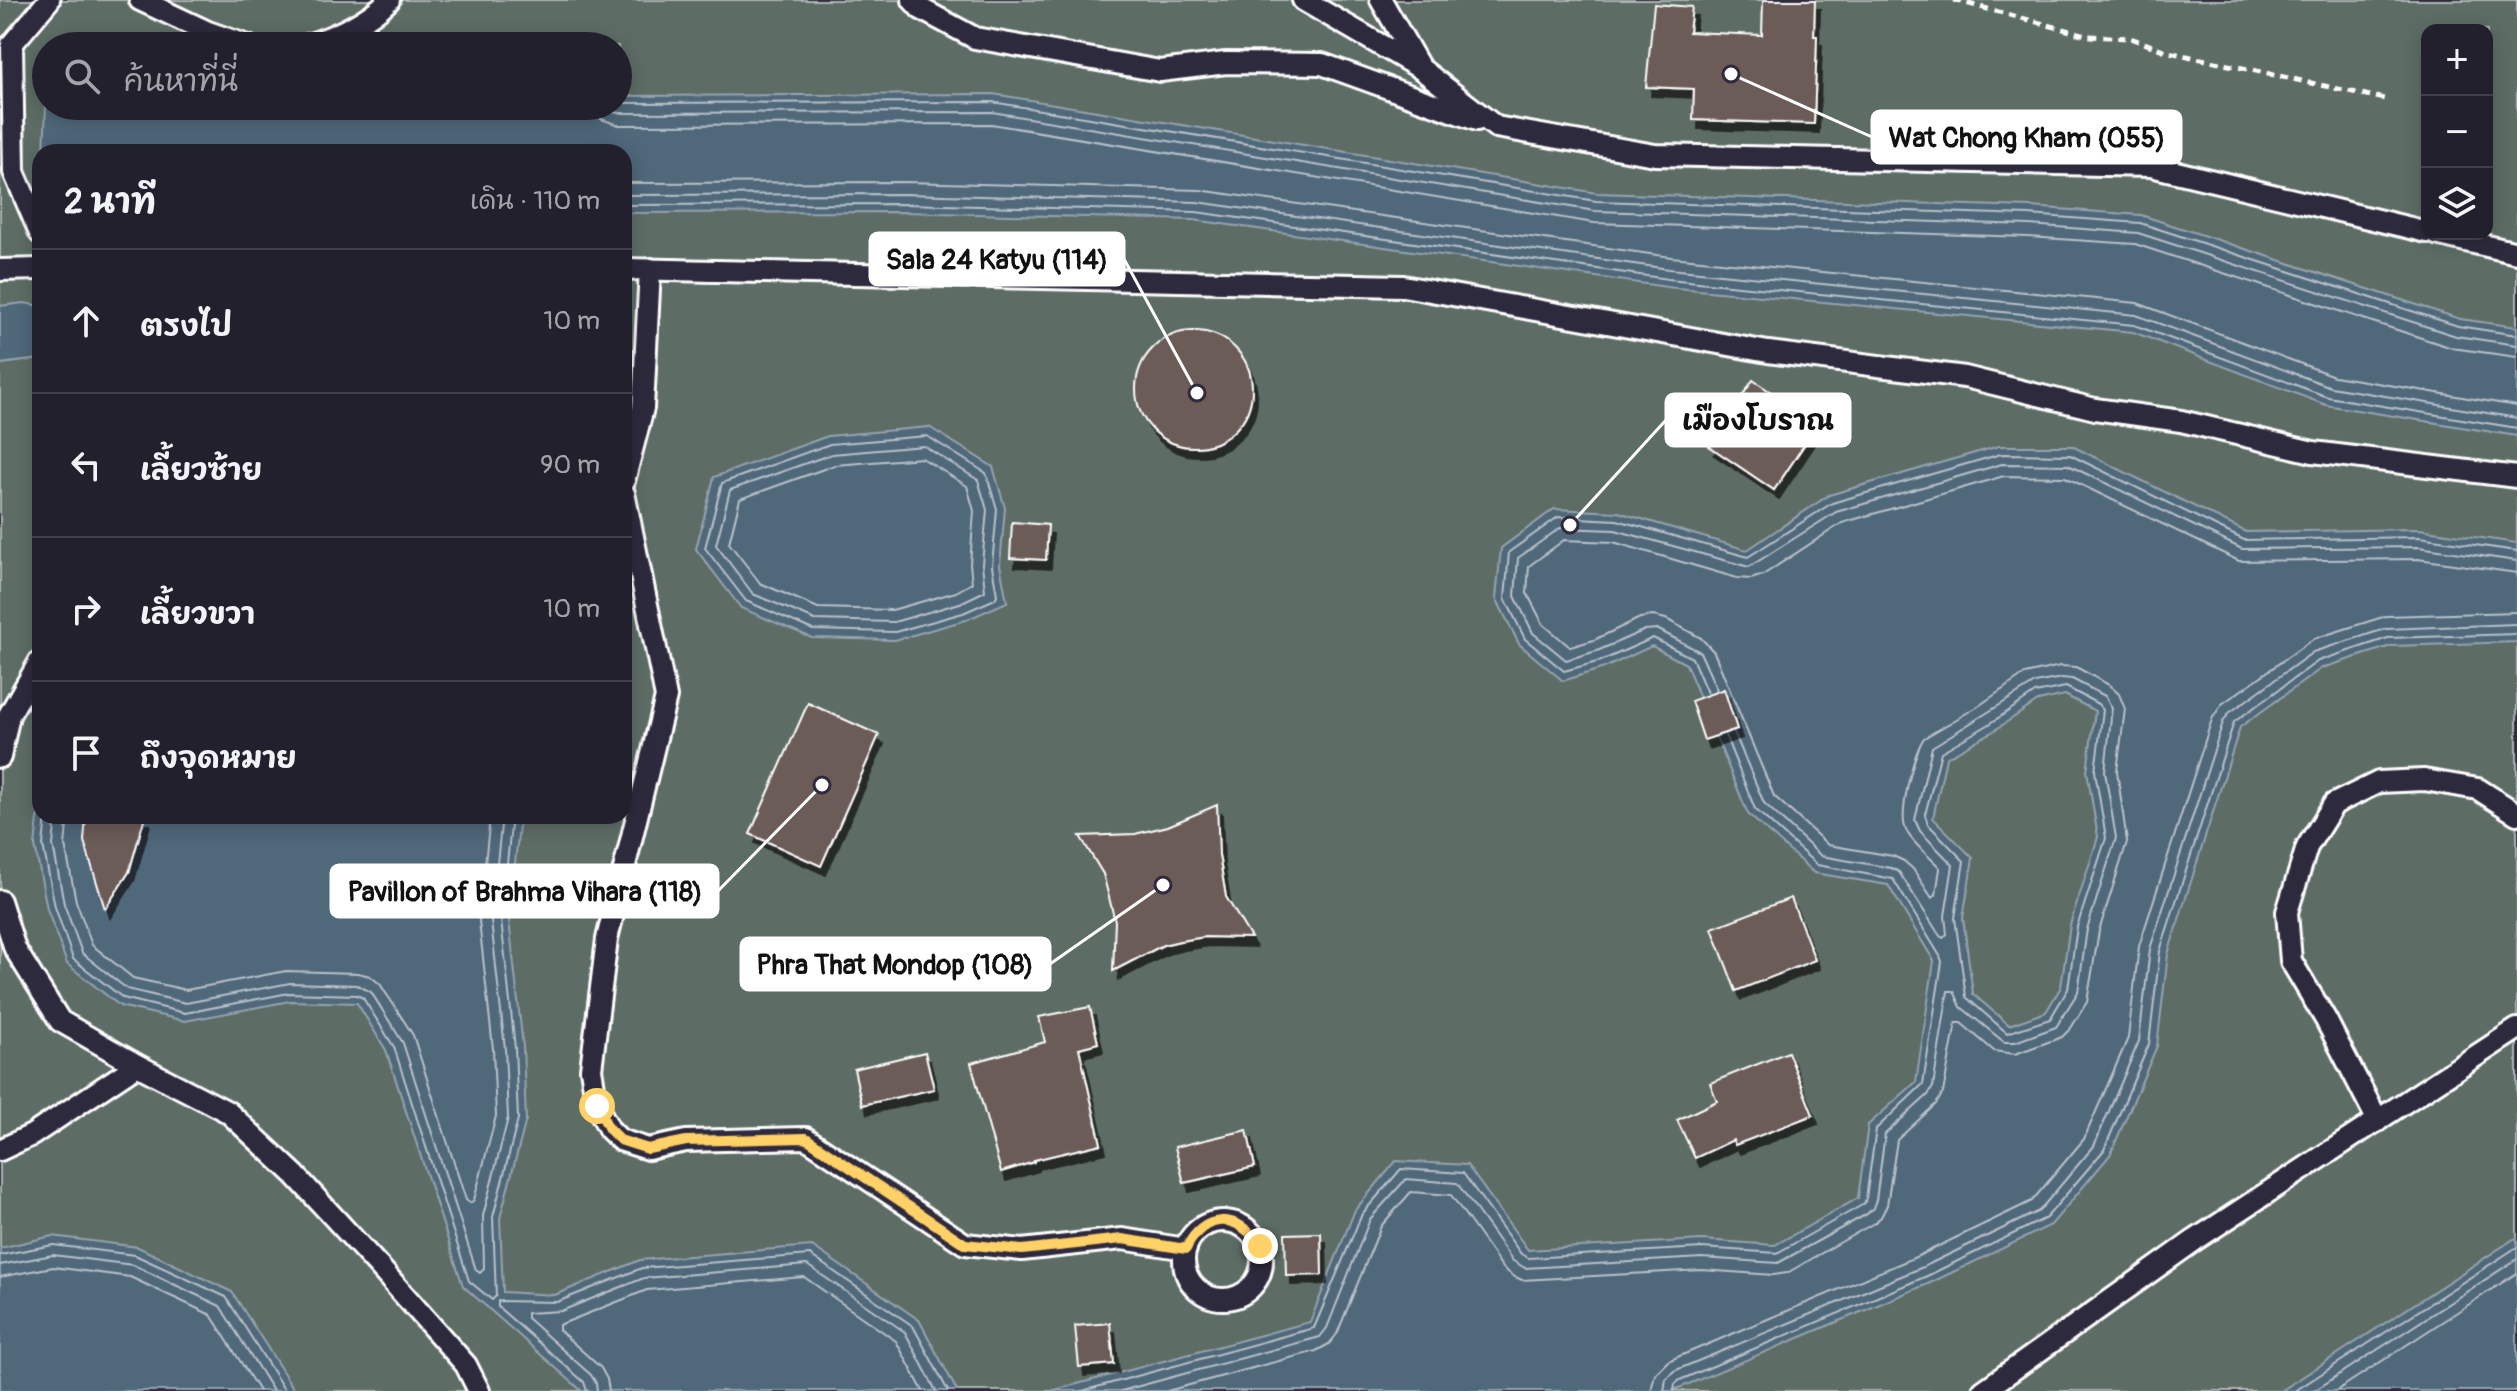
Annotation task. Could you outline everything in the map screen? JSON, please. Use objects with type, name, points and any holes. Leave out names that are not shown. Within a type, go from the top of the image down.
[{"type":"lane","points":[[32,214],[14,172],[12,44],[49,0]]},
{"type":"lane","points":[[140,0],[208,32]]},
{"type":"lane","points":[[338,32],[375,14],[389,0]]},
{"type":"lane","points":[[913,0],[921,9],[975,38],[1160,71],[1226,63],[1322,64],[1496,127],[1655,155],[2151,166],[2421,231]]},
{"type":"lane","points":[[1303,0],[1420,68],[1496,127]]},
{"type":"lane","points":[[1381,0],[1420,68]]},
{"type":"lane","points":[[2462,240],[2517,253]]},
{"type":"lane","points":[[0,270],[32,269]]},
{"type":"lane","points":[[632,269],[1403,286],[1768,352],[1965,377],[2095,409],[2181,421],[2313,452],[2517,477]]},
{"type":"lane","points":[[632,450],[643,408],[650,269]]},
{"type":"lane","points":[[632,532],[666,697],[607,939],[591,1069],[597,1106],[609,1129],[620,1140],[648,1149],[686,1141],[806,1138],[965,1244],[1022,1250],[1122,1239],[1186,1249]]},
{"type":"lane","points":[[0,757],[9,715],[32,675]]},
{"type":"lane","points":[[2378,1121],[2326,1020],[2291,961],[2287,912],[2307,847],[2334,804],[2379,782],[2424,780],[2478,789],[2517,814]]},
{"type":"lane","points":[[0,901],[15,949],[60,1021],[228,1112],[295,1175],[466,1365],[479,1391]]},
{"type":"lane","points":[[1983,1391],[2195,1240],[2517,1029]]},
{"type":"lane","points":[[0,1150],[32,1135],[137,1065]]},
{"type":"path","points":[[1954,0],[2089,36],[2130,38],[2169,52],[2389,100]]},
{"type":"green space","points":[[0,0],[2517,0],[2517,1391],[0,1391]]},
{"type":"water","points":[[993,94],[1597,193],[2030,207],[2141,215],[2460,319],[2517,327],[2517,436],[2326,405],[2133,332],[1667,287],[1194,220],[904,212],[632,213],[632,144],[44,144],[45,120],[632,120],[632,96]]},
{"type":"water","points":[[32,304],[32,360],[0,364],[0,306]]},
{"type":"water","points":[[929,427],[993,467],[1005,508],[1000,565],[1007,602],[966,620],[895,640],[812,638],[741,608],[696,549],[714,477],[828,436]]},
{"type":"water","points":[[1999,446],[2072,446],[2246,532],[2419,529],[2517,543],[2517,642],[2391,646],[2322,668],[2240,727],[2168,954],[2157,1046],[2110,1155],[2051,1225],[1930,1283],[1672,1391],[1051,1391],[1310,1322],[1355,1210],[1396,1161],[1467,1165],[1528,1250],[1702,1240],[1775,1245],[1858,1198],[1868,1125],[1916,1082],[1934,961],[1888,885],[1814,873],[1748,814],[1686,664],[1652,646],[1604,668],[1563,681],[1519,644],[1496,598],[1501,548],[1554,509],[1618,512],[1747,550],[1829,495]],"holes":[[[2065,695],[2095,711],[2087,771],[2098,837],[2070,925],[2061,987],[2046,1012],[2009,1025],[1973,994],[1963,918],[1973,858],[1933,818],[1946,758],[2038,701]]]},
{"type":"water","points":[[37,824],[519,824],[509,920],[523,1047],[526,1120],[500,1218],[503,1292],[555,1295],[640,1260],[812,1246],[919,1320],[957,1391],[582,1391],[463,1286],[386,1050],[357,1003],[290,1001],[185,1021],[120,1006],[67,964],[47,909],[35,846]]},
{"type":"water","points":[[52,1236],[138,1247],[232,1292],[295,1391],[0,1391],[0,1248]]},
{"type":"water","points":[[2517,1238],[2517,1391],[2281,1391],[2514,1239]]},
{"type":"building","points":[[1763,0],[1815,0],[1814,124],[1693,120],[1694,89],[1646,87],[1654,4],[1692,7],[1689,32],[1762,35]]},
{"type":"building","points":[[1194,331],[1216,336],[1235,348],[1247,367],[1252,389],[1247,411],[1235,430],[1216,442],[1194,447],[1172,442],[1153,430],[1141,411],[1136,389],[1141,367],[1153,348],[1172,336]]},
{"type":"building","points":[[1753,380],[1818,424],[1774,490],[1709,446]]},
{"type":"building","points":[[1012,522],[1048,525],[1046,560],[1010,558]]},
{"type":"building","points":[[1724,689],[1737,729],[1704,740],[1691,701]]},
{"type":"building","points":[[808,703],[879,735],[821,866],[750,834]]},
{"type":"building","points":[[1217,805],[1219,855],[1226,897],[1251,938],[1205,937],[1163,945],[1113,971],[1115,921],[1103,874],[1080,836],[1135,834],[1168,826]]},
{"type":"building","points":[[85,824],[143,824],[129,872],[105,909],[84,841]]},
{"type":"building","points":[[1791,898],[1815,960],[1736,991],[1712,928]]},
{"type":"building","points":[[1090,1007],[1098,1043],[1079,1048],[1101,1144],[1034,1160],[1001,1172],[971,1063],[1045,1042],[1039,1017]]},
{"type":"building","points":[[925,1052],[934,1089],[862,1105],[854,1069]]},
{"type":"building","points":[[1788,1052],[1813,1115],[1735,1145],[1733,1140],[1695,1158],[1677,1120],[1717,1101],[1710,1083]]},
{"type":"building","points":[[1247,1130],[1255,1167],[1184,1183],[1175,1147]]},
{"type":"building","points":[[1321,1233],[1322,1275],[1286,1276],[1285,1234]]},
{"type":"building","points":[[1110,1323],[1114,1364],[1079,1367],[1075,1326]]},
{"type":"place","name":"Wat Chong Kham (055)","points":[[1731,74]]},
{"type":"place","name":"Sala 24 Katyu (114)","points":[[1197,393]]},
{"type":"place","name":"เมืองโบราณ","points":[[1570,525]]},
{"type":"place","name":"Pavillon of Brahma Vihara (118)","points":[[822,785]]},
{"type":"place","name":"Phra That Mondop (108)","points":[[1163,885]]},
{"type":"route","points":[[597,1106],[609,1129],[620,1140],[648,1149],[686,1141],[806,1138],[965,1244],[1022,1250],[1122,1239],[1186,1249],[1199,1229],[1222,1220],[1245,1227],[1260,1246]]}]
